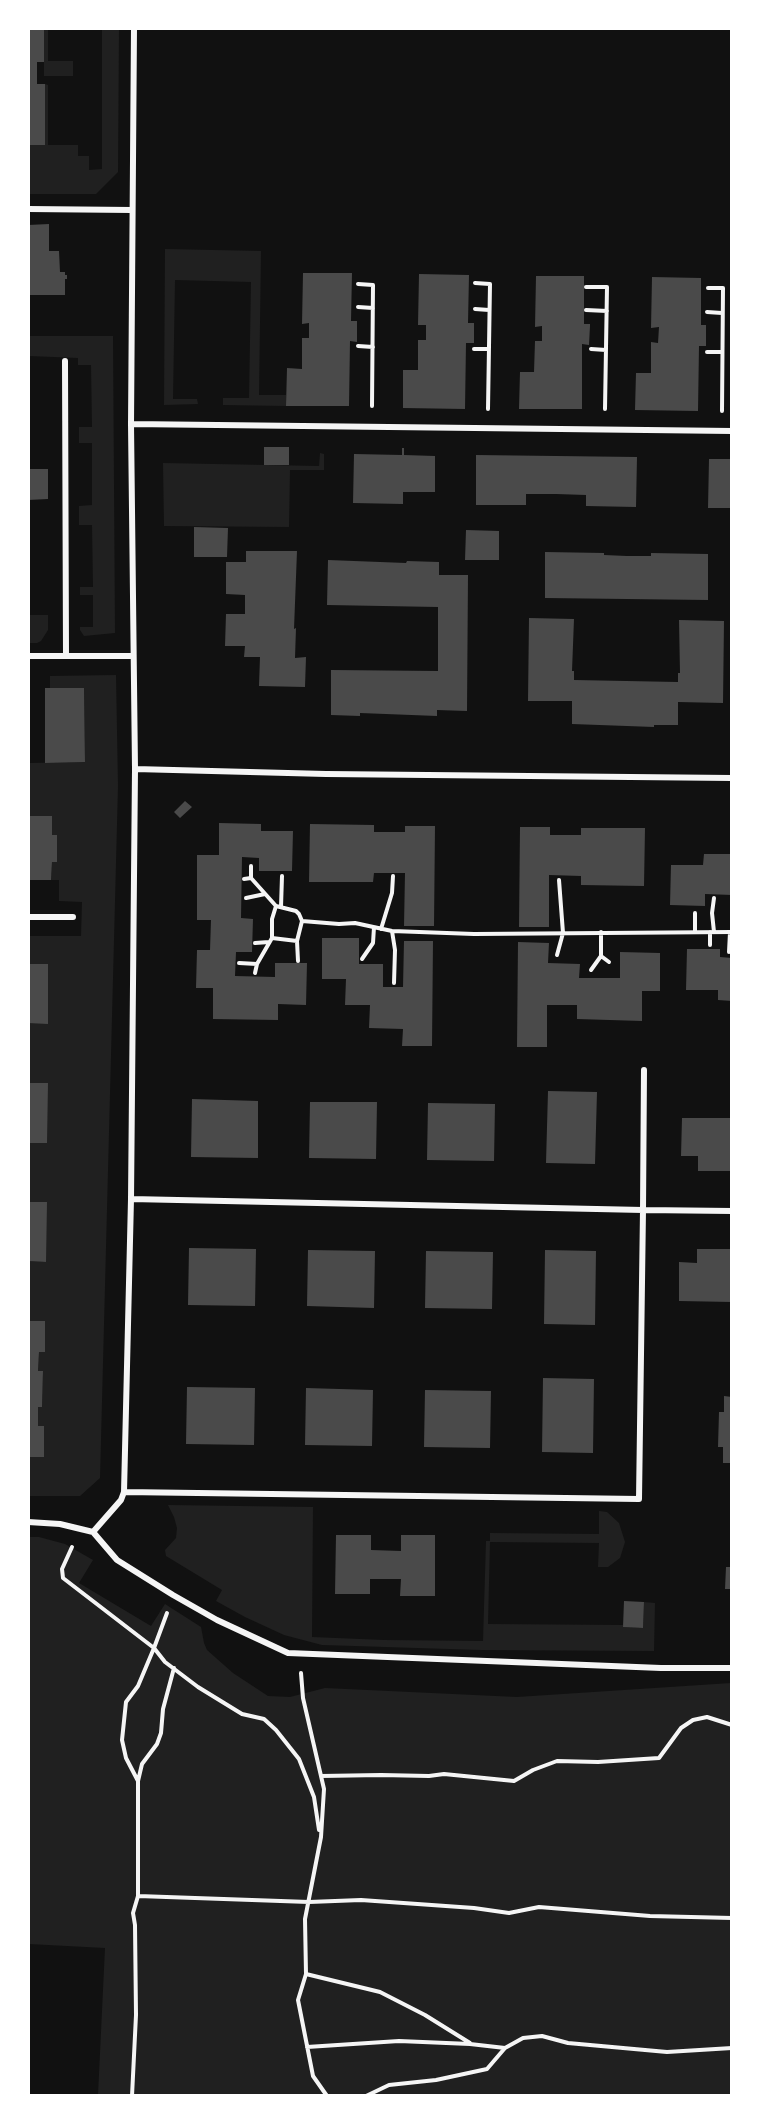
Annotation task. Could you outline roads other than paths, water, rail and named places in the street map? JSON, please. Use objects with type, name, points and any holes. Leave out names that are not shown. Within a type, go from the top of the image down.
[{"type":"street","points":[[93,1532],[121,1500],[124,1492],[132,1199],[135,769],[131,424],[134,28]]},
{"type":"street","points":[[28,209],[132,210]]},
{"type":"street","points":[[65,361],[66,655]]},
{"type":"street","points":[[131,424],[732,431]]},
{"type":"street","points":[[28,656],[133,656]]},
{"type":"street","points":[[135,769],[326,774],[732,778]]},
{"type":"street","points":[[28,917],[73,917]]},
{"type":"street","points":[[124,1492],[639,1499],[644,1070]]},
{"type":"street","points":[[132,1199],[732,1211]]},
{"type":"street","points":[[28,1522],[60,1524],[93,1532],[117,1560],[173,1595],[241,1632],[288,1653],[661,1668],[732,1668]]}]
